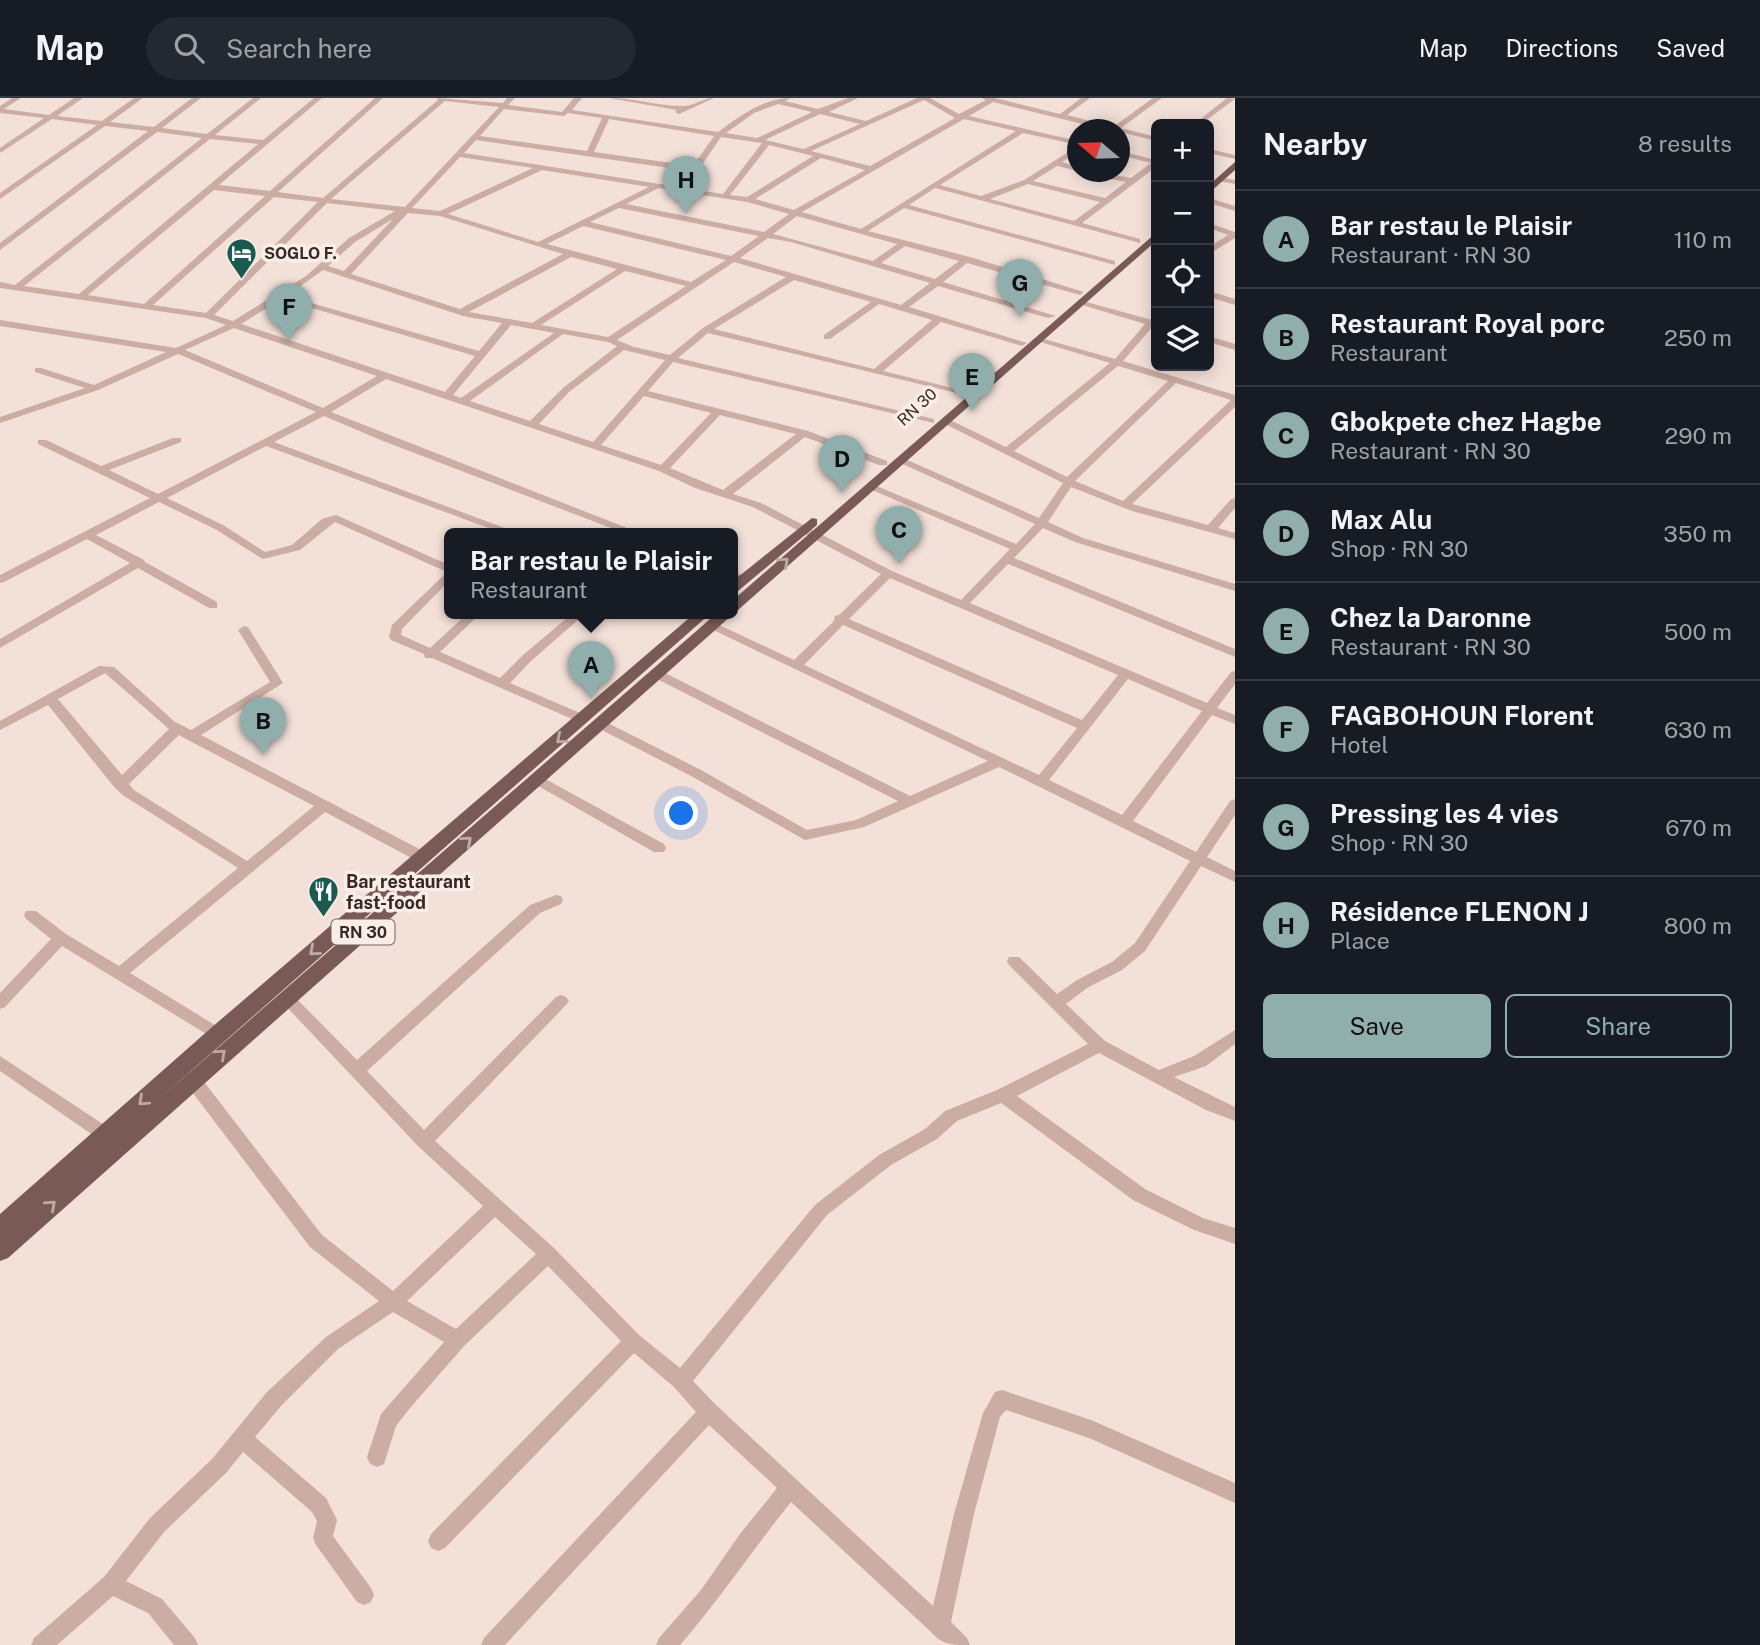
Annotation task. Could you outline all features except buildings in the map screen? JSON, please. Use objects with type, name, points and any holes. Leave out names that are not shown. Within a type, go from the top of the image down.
[{"type":"main road","points":[[1214,174],[1234,158]]},
{"type":"main road","points":[[1214,185],[1234,158]]},
{"type":"main road","name":"RN 30","points":[[738,576],[808,533],[901,461],[1040,339],[1112,262],[1151,229]]},
{"type":"main road","name":"RN 30","points":[[738,602],[808,533],[930,421],[1051,316],[1081,297],[1151,240]]},
{"type":"main road","name":"RN 30","points":[[0,1228],[422,857],[657,674],[708,620]]},
{"type":"main road","name":"RN 30","points":[[0,1251],[192,1079],[538,780],[592,722],[708,620]]},
{"type":"street","points":[[0,110],[17,98]]},
{"type":"street","points":[[0,151],[79,98]]},
{"type":"street","points":[[0,197],[139,98]]},
{"type":"street","points":[[0,247],[197,98]]},
{"type":"street","points":[[16,288],[257,98]]},
{"type":"street","points":[[81,297],[318,98]]},
{"type":"street","points":[[145,307],[379,98]]},
{"type":"street","points":[[208,316],[326,199],[442,98],[564,114],[578,98]]},
{"type":"street","points":[[345,275],[404,209],[511,98]]},
{"type":"street","points":[[613,98],[685,109]]},
{"type":"street","points":[[656,125],[710,98]]},
{"type":"street","points":[[765,98],[783,100],[866,122]]},
{"type":"street","points":[[726,196],[763,141],[854,98]]},
{"type":"street","points":[[804,152],[924,98],[960,117],[1067,143]]},
{"type":"street","points":[[1016,106],[1028,98]]},
{"type":"street","points":[[1061,116],[1086,98]]},
{"type":"street","points":[[1130,119],[1158,98]]},
{"type":"street","points":[[1204,119],[1232,98]]},
{"type":"street","points":[[610,340],[733,259],[797,212],[988,99],[1074,119]]},
{"type":"street","points":[[682,189],[718,135],[751,111],[783,100]]},
{"type":"street","points":[[0,110],[265,143]]},
{"type":"street","points":[[566,111],[763,141],[871,169]]},
{"type":"street","points":[[589,154],[606,117]]},
{"type":"street","points":[[864,230],[1022,130]]},
{"type":"street","points":[[1130,132],[1151,138]]},
{"type":"street","points":[[473,137],[694,169]]},
{"type":"street","points":[[1214,152],[1234,158]]},
{"type":"street","points":[[457,154],[748,200],[967,259],[1151,322]]},
{"type":"street","points":[[984,198],[1027,182],[1067,154]]},
{"type":"street","points":[[748,200],[819,156]]},
{"type":"street","points":[[1130,156],[1151,162]]},
{"type":"street","points":[[1055,163],[1067,166]]},
{"type":"street","points":[[441,214],[542,167]]},
{"type":"street","points":[[1076,224],[1151,167]]},
{"type":"street","points":[[1221,179],[1235,182]]},
{"type":"street","points":[[1027,182],[1106,201]]},
{"type":"street","points":[[540,244],[657,186]]},
{"type":"street","points":[[935,186],[1137,241]]},
{"type":"street","points":[[212,187],[441,214],[570,254],[691,285]]},
{"type":"street","points":[[1214,202],[1235,209]]},
{"type":"street","points":[[618,205],[766,235],[1051,316]]},
{"type":"street","points":[[904,206],[1112,262]]},
{"type":"street","points":[[0,420],[94,388],[234,324],[322,267],[352,240],[404,209]]},
{"type":"street","points":[[582,223],[733,259],[1022,343]]},
{"type":"street","points":[[1214,227],[1235,235]]},
{"type":"street","points":[[1214,248],[1235,235]]},
{"type":"street","points":[[874,264],[905,242]]},
{"type":"street","points":[[462,313],[570,254]]},
{"type":"street","points":[[903,307],[967,259]]},
{"type":"street","points":[[322,267],[462,313],[610,340],[671,359],[930,421]]},
{"type":"street","points":[[535,326],[624,268]]},
{"type":"street","points":[[596,446],[671,359],[706,330],[794,276]]},
{"type":"street","points":[[0,285],[208,316],[384,376],[465,400],[663,469],[724,495],[757,505],[888,573],[1235,720]]},
{"type":"street","points":[[279,296],[480,354]]},
{"type":"street","points":[[1214,296],[1235,302]]},
{"type":"street","points":[[827,337],[879,300]]},
{"type":"street","points":[[876,372],[940,318]]},
{"type":"street","points":[[448,395],[509,321]]},
{"type":"street","points":[[0,323],[179,351],[397,443],[622,528]]},
{"type":"street","points":[[1008,451],[1118,361],[1151,326]]},
{"type":"street","points":[[706,330],[962,393]]},
{"type":"street","points":[[465,400],[562,331]]},
{"type":"street","points":[[1040,339],[1173,378],[1235,400],[1125,505]]},
{"type":"street","points":[[1214,341],[1235,348],[1235,357]]},
{"type":"street","points":[[533,424],[566,390],[623,346]]},
{"type":"street","points":[[38,370],[94,388]]},
{"type":"street","points":[[963,604],[1042,523],[1069,481],[1178,371]]},
{"type":"street","points":[[0,580],[157,496],[326,411],[384,376]]},
{"type":"street","points":[[640,392],[804,433],[883,463]]},
{"type":"street","points":[[663,469],[718,411]]},
{"type":"street","points":[[944,421],[1125,505],[1235,536]]},
{"type":"street","points":[[724,495],[804,433]]},
{"type":"street","points":[[101,470],[177,440]]},
{"type":"street","points":[[41,442],[219,527],[263,556],[298,546],[309,540],[324,520],[336,518],[444,567]]},
{"type":"street","points":[[265,442],[499,528]]},
{"type":"street","points":[[901,461],[1101,548],[1235,589]]},
{"type":"street","points":[[870,487],[1017,548]]},
{"type":"street","points":[[1211,530],[1235,501]]},
{"type":"street","points":[[86,534],[214,605]]},
{"type":"street","points":[[1006,559],[1235,653]]},
{"type":"street","points":[[0,644],[140,562]]},
{"type":"street","points":[[797,665],[839,619],[888,573]]},
{"type":"street","points":[[444,580],[396,628],[394,637],[429,655],[592,722],[696,773],[806,835],[859,824],[907,800],[1000,761]]},
{"type":"street","points":[[429,655],[468,619]]},
{"type":"street","points":[[501,685],[527,658],[573,619]]},
{"type":"street","points":[[839,619],[1082,725]]},
{"type":"street","points":[[708,620],[1235,877]]},
{"type":"street","points":[[191,736],[277,683],[244,630]]},
{"type":"street","points":[[0,726],[49,697],[106,669],[113,672],[157,715],[191,736],[422,857]]},
{"type":"street","points":[[657,674],[907,800]]},
{"type":"street","points":[[1041,781],[1082,725],[1126,674]]},
{"type":"street","points":[[1124,823],[1235,675]]},
{"type":"street","points":[[49,697],[120,785],[248,868]]},
{"type":"street","points":[[120,785],[178,728]]},
{"type":"street","points":[[538,780],[659,848]]},
{"type":"street","points":[[1056,1003],[1082,984],[1117,967],[1140,947],[1235,804]]},
{"type":"street","points":[[119,974],[323,807]]},
{"type":"street","points":[[357,1070],[535,909],[556,900]]},
{"type":"street","points":[[31,915],[61,938],[218,1034]]},
{"type":"street","points":[[0,1003],[61,938]]},
{"type":"street","points":[[1014,961],[1099,1046],[1212,1105],[1235,1114]]},
{"type":"street","points":[[287,998],[424,1141],[548,1254],[633,1341],[681,1381],[709,1412],[790,1489],[960,1645]]},
{"type":"street","points":[[424,1141],[561,1001]]},
{"type":"street","points":[[1157,1077],[1200,1061],[1235,1036]]},
{"type":"street","points":[[681,1381],[821,1210],[885,1160],[931,1134],[951,1116],[1003,1095],[1099,1046]]},
{"type":"street","points":[[0,1063],[106,1135]]},
{"type":"street","points":[[192,1079],[316,1241],[395,1301],[458,1339]]},
{"type":"street","points":[[1003,1095],[1118,1182],[1160,1209],[1235,1236]]},
{"type":"street","points":[[41,1645],[111,1584],[156,1525],[219,1466],[274,1399],[332,1343],[395,1301],[496,1205]]},
{"type":"street","points":[[377,1457],[388,1421],[458,1339],[548,1254]]},
{"type":"street","points":[[438,1541],[633,1341]]},
{"type":"street","points":[[939,1628],[964,1514],[992,1413],[1002,1399],[1091,1429],[1235,1493]]},
{"type":"street","points":[[491,1645],[709,1412]]},
{"type":"street","points":[[242,1438],[319,1504],[327,1520],[323,1538],[364,1595]]},
{"type":"street","points":[[666,1645],[708,1597],[747,1541],[790,1489]]},
{"type":"street","points":[[111,1584],[155,1606],[188,1645]]},
{"type":"place","name":"Résidence FLENON J","points":[[686,214]]},
{"type":"place","name":"SOGLO F.","points":[[241,280]]},
{"type":"place","name":"Pressing les 4 vies","points":[[1020,317]]},
{"type":"place","name":"FAGBOHOUN Florent","points":[[289,341]]},
{"type":"place","name":"Chez la Daronne","points":[[972,411]]},
{"type":"place","name":"Max Alu","points":[[842,493]]},
{"type":"place","name":"Gbokpete chez Hagbe","points":[[899,564]]},
{"type":"place","name":"Bar restau le Plaisir","points":[[591,699]]},
{"type":"place","name":"Restaurant Royal porc","points":[[263,755]]},
{"type":"place","name":"Bar restaurant fast-food","points":[[323,918]]}]
